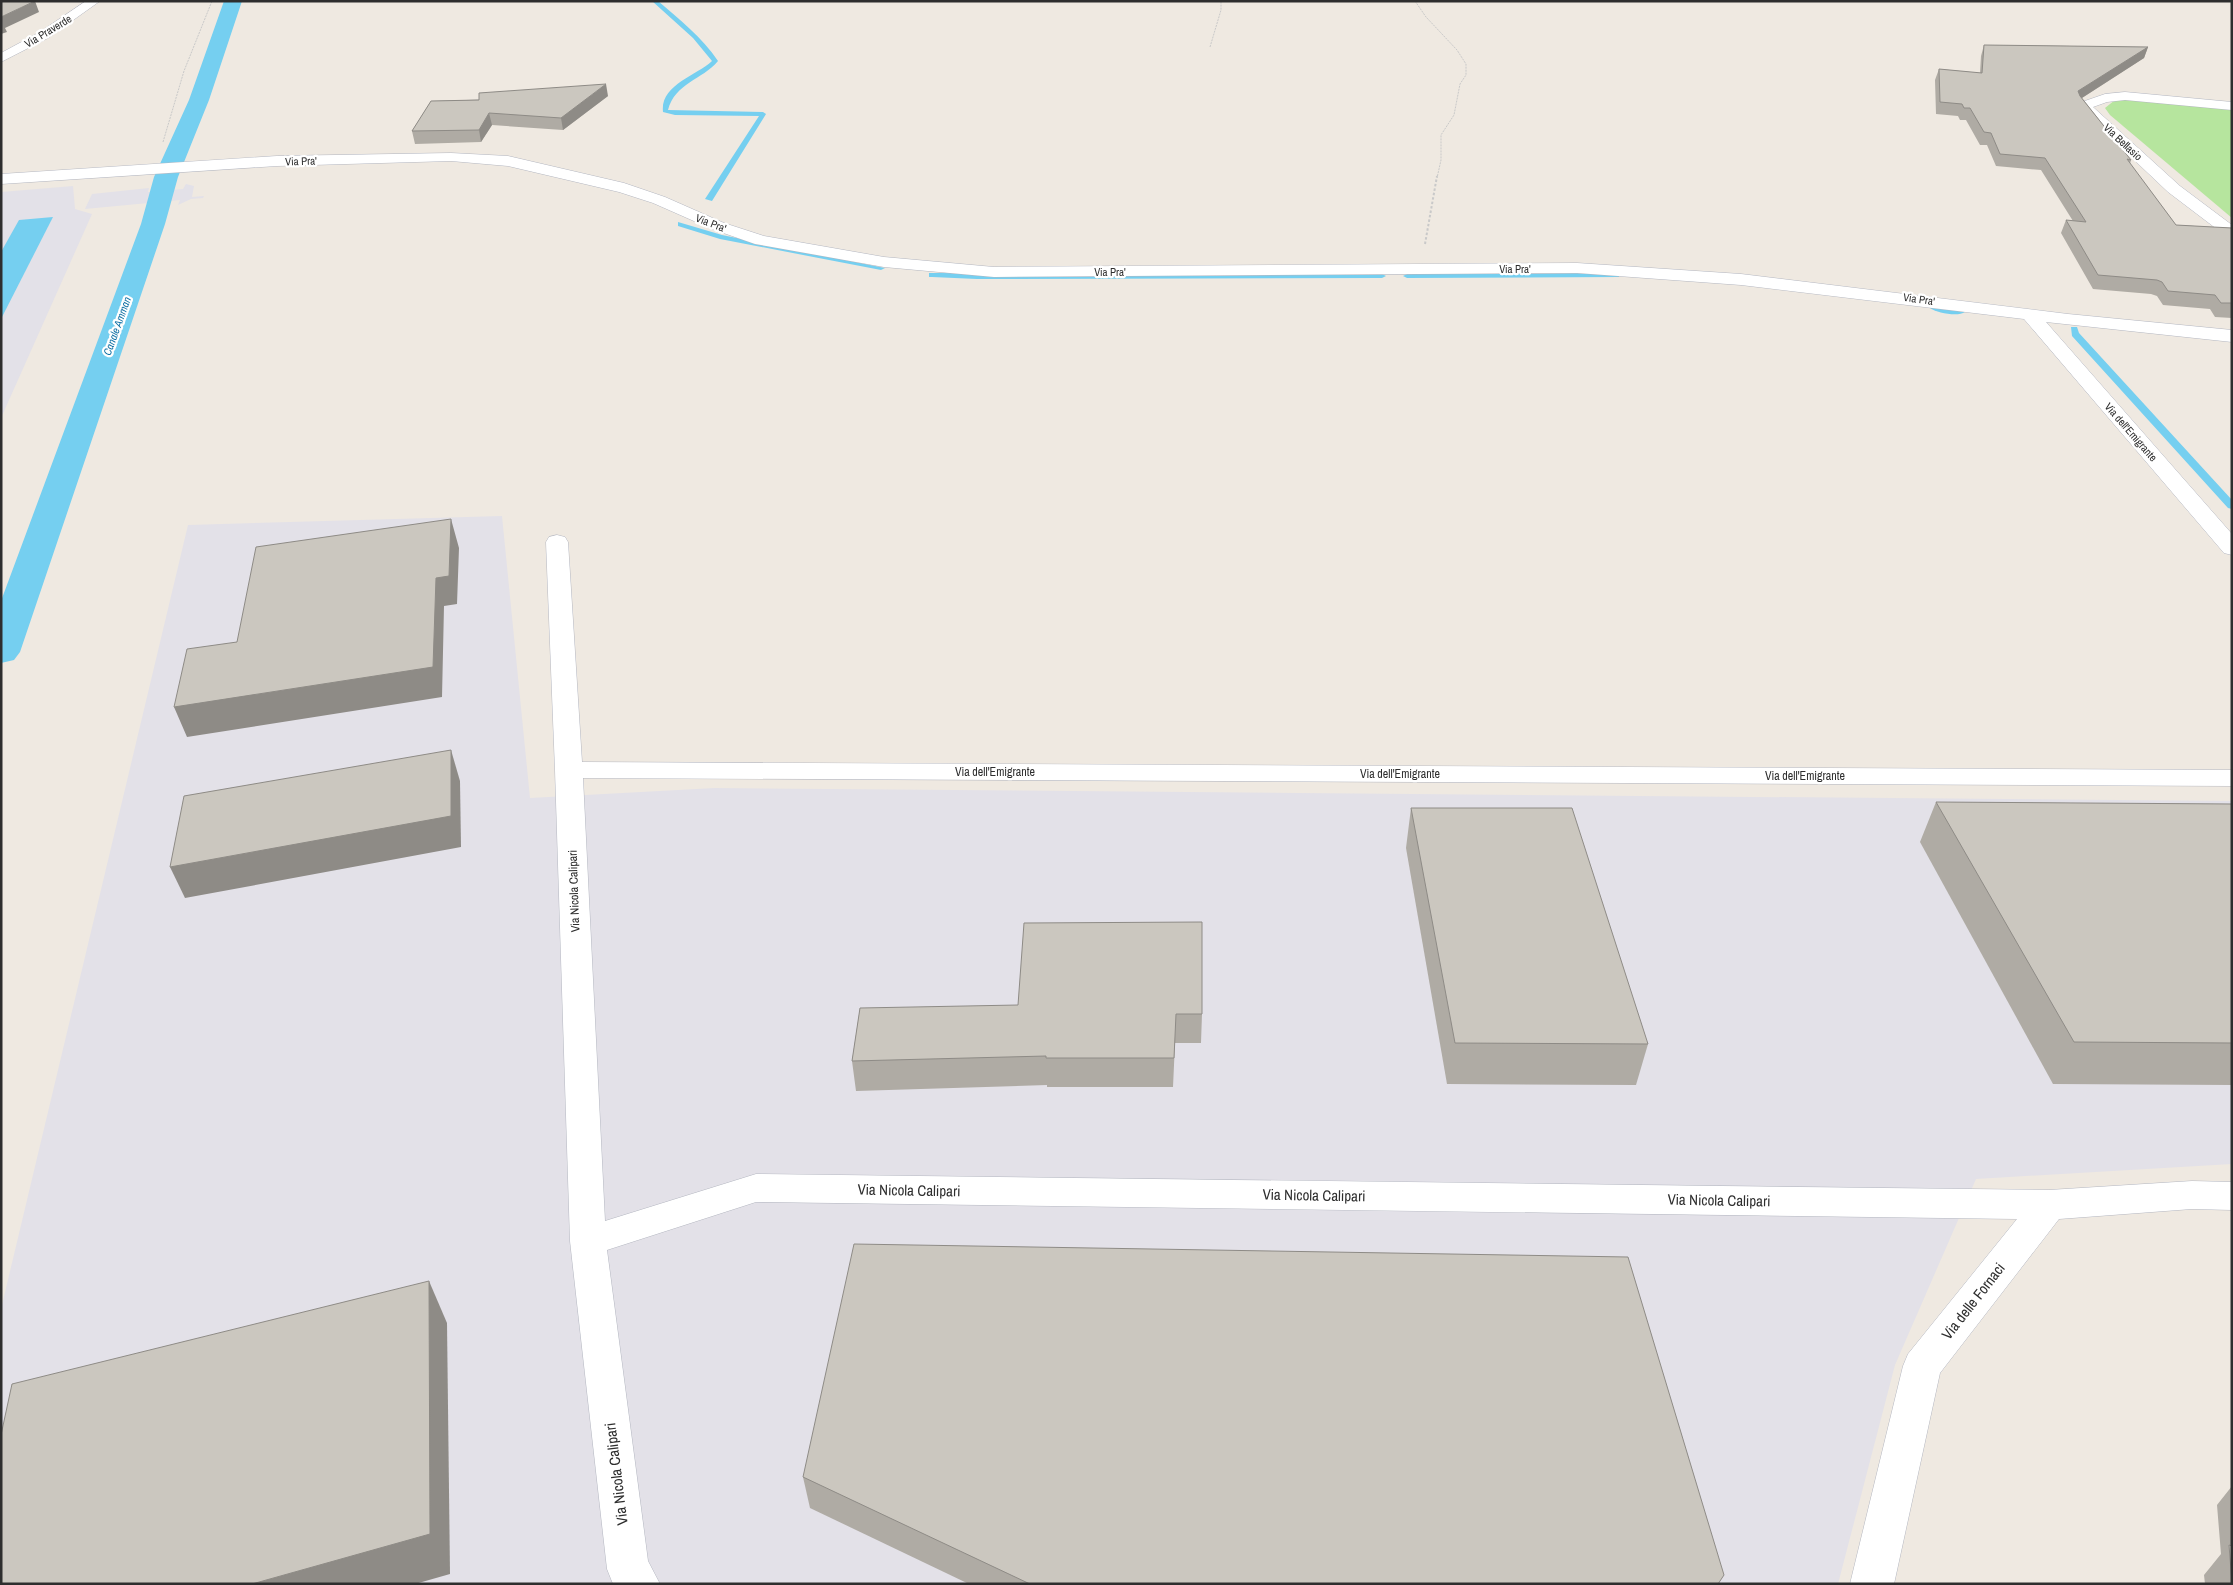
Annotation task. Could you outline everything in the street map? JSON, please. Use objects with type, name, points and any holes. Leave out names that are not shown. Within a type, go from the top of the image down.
[{"type":"street","name":"Via Praverde","points":[[1,58],[44,36],[94,1]]},
{"type":"street","name":"Via Bellasio","points":[[2232,106],[2125,96],[2105,98],[2084,106],[2174,190],[2232,233]]},
{"type":"street","name":"Via Pra'","points":[[1,179],[149,171],[277,161],[451,157],[508,162],[624,188],[659,200],[718,226],[761,240],[884,262],[945,268],[1022,272],[1576,268],[1645,271],[1771,281],[1913,298],[2031,316],[2149,330],[2232,336]]},
{"type":"street","name":"Via dell'Emigrante","points":[[2031,316],[2232,548]]},
{"type":"street","name":"Via Nicola Calipari","points":[[557,542],[569,770],[588,1241],[628,1569],[639,1584]]},
{"type":"street","name":"Via dell'Emigrante","points":[[569,770],[2232,778]]},
{"type":"street","name":"Via Nicola Calipari","points":[[588,1241],[756,1188],[2049,1205]]},
{"type":"street","points":[[2049,1205],[2192,1195],[2232,1196]]},
{"type":"street","name":"Via delle Fornaci","points":[[1872,1584],[1922,1366],[2049,1205]]},
{"type":"path","points":[[149,171],[195,39],[212,1]]},
{"type":"path","points":[[1210,47],[1221,10],[1221,1]]},
{"type":"path","points":[[1415,1],[1466,64],[1466,75],[1460,84],[1454,115],[1444,126],[1441,135],[1441,160],[1421,269]]},
{"type":"shaded area","points":[[186,184],[194,186],[192,197],[204,196],[203,198],[191,199],[178,205],[180,200],[85,209],[92,194],[149,188],[148,192],[183,189]]},
{"type":"shaded area","points":[[73,186],[75,209],[92,214],[1,418],[1,192]]},
{"type":"shaded area","points":[[502,516],[530,798],[715,788],[2232,801],[2232,1164],[1976,1179],[1895,1365],[1838,1584],[1,1584],[1,1309],[188,525]]},
{"type":"green space","points":[[2115,100],[2232,108],[2232,218],[2110,115],[2105,108]]},
{"type":"water","points":[[53,217],[1,319],[1,252],[19,220]]},
{"type":"building","points":[[1,1],[35,1],[1,17]]},
{"type":"building","points":[[1984,45],[2148,47],[2078,91],[2131,160],[2127,159],[2176,225],[2232,228],[2232,303],[2221,303],[2215,295],[2168,291],[2162,282],[2157,280],[2098,275],[2066,220],[2086,222],[2045,158],[2000,154],[1991,133],[1984,132],[1970,108],[1964,108],[1962,104],[1940,102],[1939,69],[1982,73]]},
{"type":"building","points":[[606,84],[561,118],[489,113],[479,130],[412,131],[431,101],[479,100],[479,93]]},
{"type":"building","points":[[451,519],[449,576],[436,578],[433,667],[174,707],[187,649],[237,642],[256,547]]},
{"type":"building","points":[[451,750],[451,816],[170,867],[184,796]]},
{"type":"building","points":[[1936,802],[2232,804],[2232,1043],[2074,1042]]},
{"type":"building","points":[[1411,808],[1572,808],[1648,1044],[1455,1043]]},
{"type":"building","points":[[1202,922],[1202,1014],[1176,1014],[1174,1058],[1046,1058],[1046,1056],[852,1061],[860,1008],[1018,1005],[1024,923]]},
{"type":"building","points":[[854,1244],[1628,1257],[1724,1575],[1718,1584],[1030,1584],[803,1477]]},
{"type":"building","points":[[429,1281],[430,1534],[252,1584],[1,1584],[1,1435],[12,1384]]},
{"type":"building","points":[[2229,1545],[2232,1546],[2232,1583]]},
{"type":"waterway","name":"Canale Amman","points":[[1,652],[153,224],[166,177],[199,100],[233,1]]},
{"type":"waterway","points":[[655,1],[695,36],[715,61],[701,73],[678,87],[667,101],[665,111],[675,113],[763,114],[709,199]]},
{"type":"waterway","points":[[681,224],[720,237],[881,268]]},
{"type":"waterway","points":[[932,275],[977,277],[1382,276]]},
{"type":"waterway","points":[[1407,276],[1616,275]]},
{"type":"waterway","points":[[1934,308],[1961,312]]},
{"type":"waterway","points":[[2074,329],[2075,334],[2232,506]]}]
